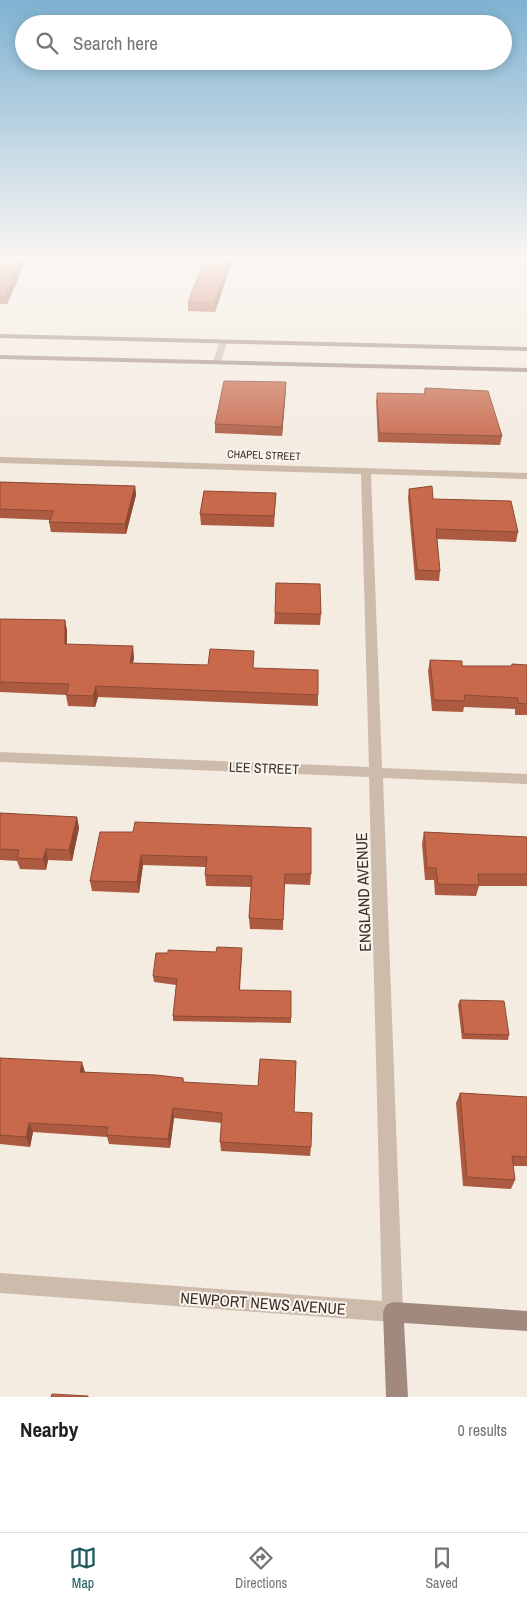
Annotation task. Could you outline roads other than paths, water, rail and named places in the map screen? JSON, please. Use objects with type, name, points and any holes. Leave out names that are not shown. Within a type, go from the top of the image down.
[{"type":"main road","points":[[0,336],[527,350]]},
{"type":"main road","points":[[0,357],[527,370]]},
{"type":"main road","points":[[393,1312],[397,1397]]},
{"type":"main road","name":"NEWPORT NEWS AVENUE","points":[[393,1312],[527,1321]]},
{"type":"street","points":[[217,362],[223,342]]},
{"type":"street","name":"CHAPEL STREET","points":[[0,460],[527,476]]},
{"type":"street","name":"ENGLAND AVENUE","points":[[366,471],[393,1312]]},
{"type":"street","name":"LEE STREET","points":[[0,756],[527,779]]},
{"type":"street","name":"NEWPORT NEWS AVENUE","points":[[0,1283],[393,1312]]}]
